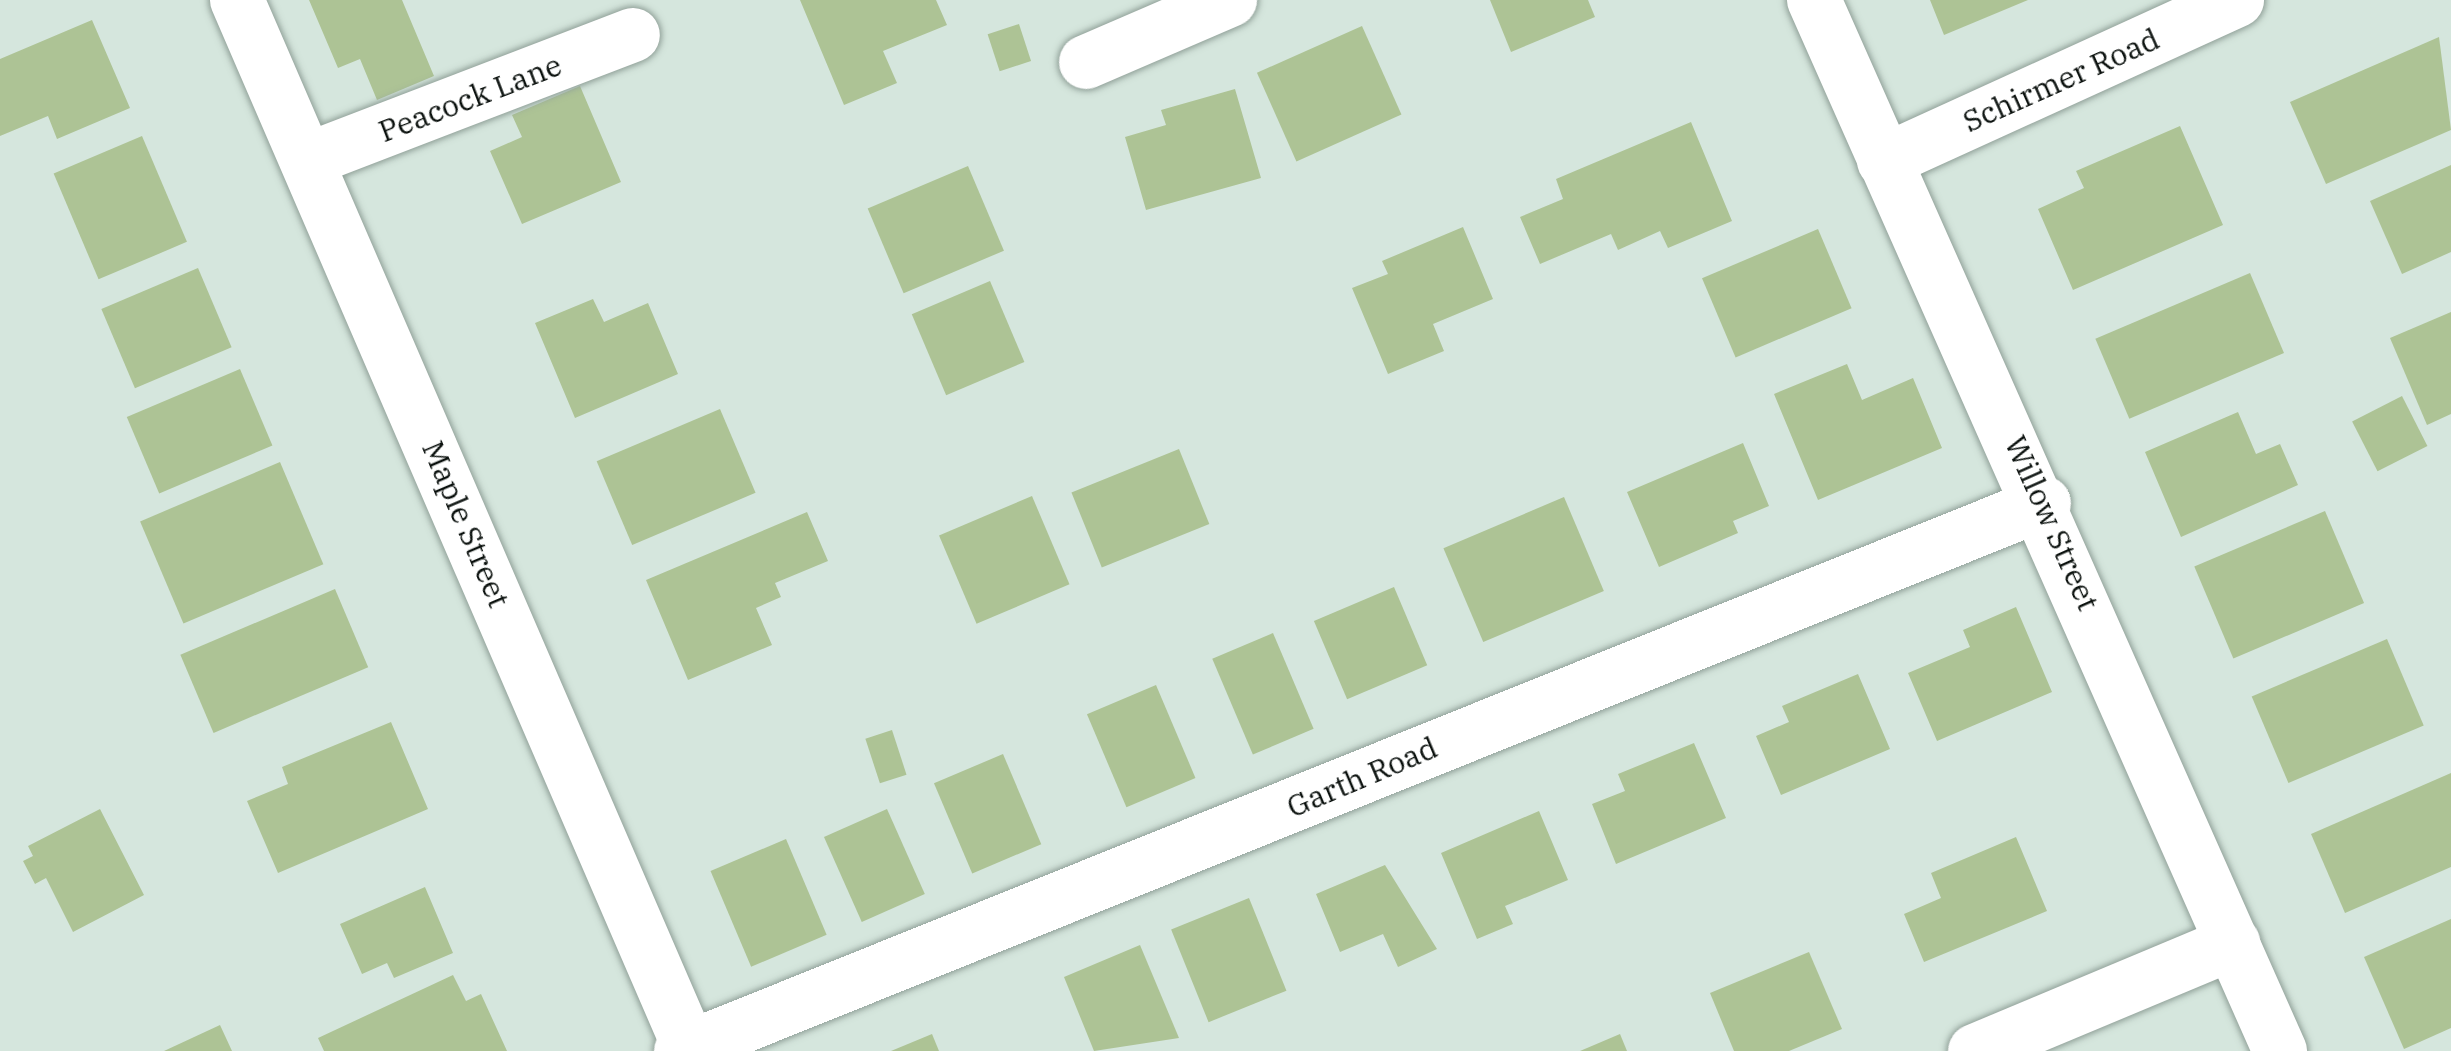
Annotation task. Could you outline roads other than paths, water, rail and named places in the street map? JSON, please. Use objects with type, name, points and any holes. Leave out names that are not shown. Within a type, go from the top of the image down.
[{"type":"street","name":"Maple Street","points":[[237,0],[687,1050]]},
{"type":"street","points":[[1086,62],[1230,0]]},
{"type":"street","name":"Willow Street","points":[[1814,0],[2044,502],[2280,1051]]},
{"type":"street","name":"Schirmer Road","points":[[1884,160],[2237,0]]},
{"type":"street","name":"Peacock Lane","points":[[307,160],[633,35]]},
{"type":"street","name":"Garth Road","points":[[687,1050],[2044,502]]},
{"type":"street","points":[[1975,1051],[2233,943]]}]
